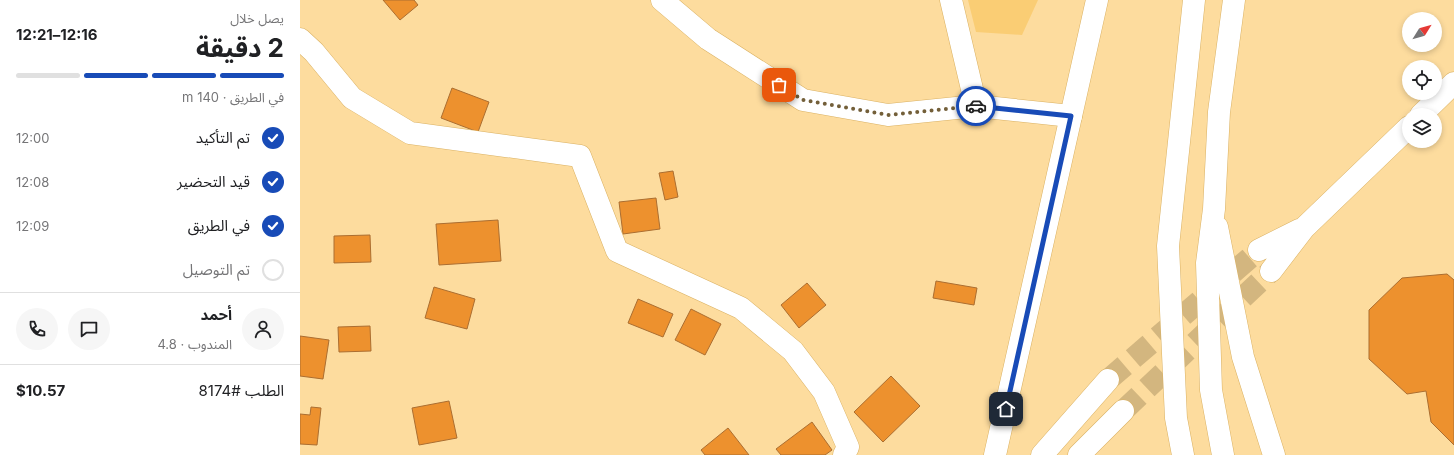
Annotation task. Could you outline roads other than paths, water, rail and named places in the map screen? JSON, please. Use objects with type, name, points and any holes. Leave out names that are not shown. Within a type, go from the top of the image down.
[{"type":"main road","points":[[662,0],[708,39],[803,100],[888,115],[976,106],[1071,116]]},
{"type":"main road","points":[[951,0],[976,106]]},
{"type":"main road","points":[[995,455],[1097,0]]},
{"type":"main road","points":[[1183,455],[1176,418],[1168,246],[1194,0]]},
{"type":"main road","points":[[1223,455],[1211,390],[1207,263],[1214,209],[1219,112],[1234,0]]},
{"type":"main road","points":[[300,39],[314,52],[352,98],[410,133],[580,156],[617,251],[741,308],[793,352],[824,392],[848,447],[844,455]]},
{"type":"main road","points":[[1428,108],[1454,83]]},
{"type":"main road","points":[[1270,271],[1304,228],[1402,134]]},
{"type":"main road","points":[[1214,209],[1243,357],[1274,455]]},
{"type":"main road","points":[[1259,250],[1304,228]]},
{"type":"main road","points":[[1042,455],[1108,380]]},
{"type":"main road","points":[[1079,455],[1123,411]]},
{"type":"tunnel","points":[[1108,380],[1259,250]]},
{"type":"tunnel","points":[[1123,411],[1271,271]]}]
